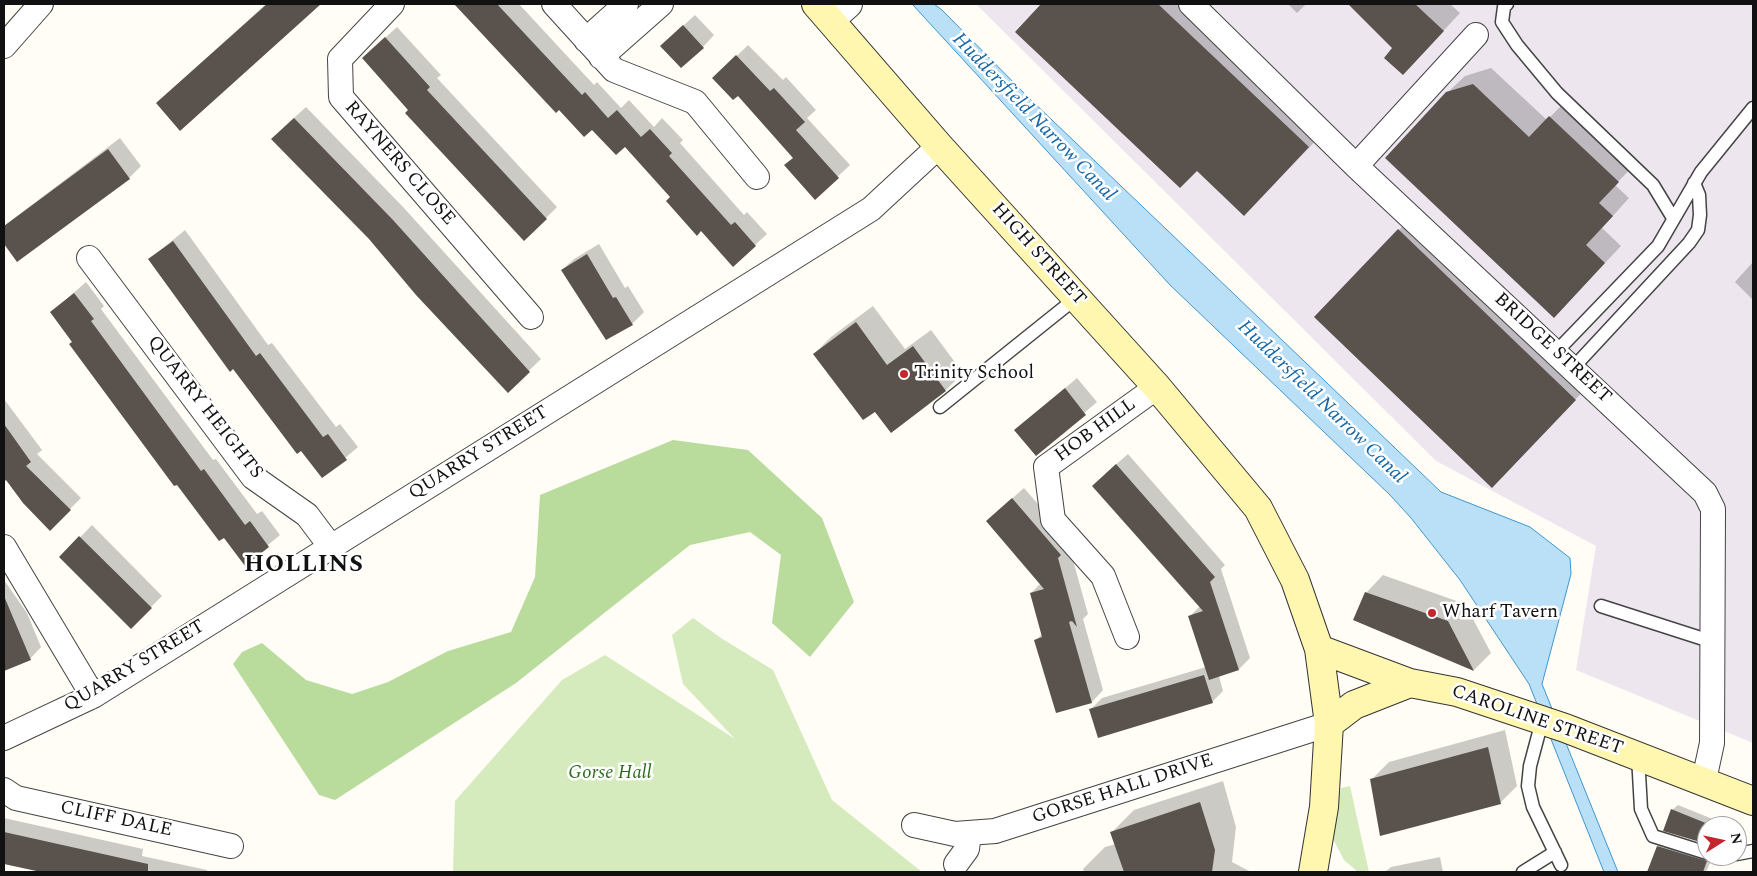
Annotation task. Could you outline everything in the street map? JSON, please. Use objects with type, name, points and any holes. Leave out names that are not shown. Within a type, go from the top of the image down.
[{"type":"main road","name":"HIGH STREET","points":[[832,9],[939,146],[1157,386],[1258,508],[1295,580],[1319,649]]},
{"type":"main road","name":"CAROLINE STREET","points":[[1319,649],[1410,683],[1456,692],[1514,711],[1549,727],[1638,755],[1753,801]]},
{"type":"main road","points":[[1315,871],[1324,807],[1329,724],[1319,649]]},
{"type":"main road","points":[[1329,724],[1354,705],[1410,683]]},
{"type":"street","points":[[4,46],[41,4]]},
{"type":"street","name":"RAYNERS CLOSE","points":[[392,4],[340,59],[341,96],[531,317]]},
{"type":"street","points":[[554,4],[614,70],[695,102],[757,177]]},
{"type":"street","points":[[594,48],[626,4]]},
{"type":"street","points":[[594,48],[662,4]]},
{"type":"street","name":"BRIDGE STREET","points":[[1191,4],[1356,166],[1705,493],[1713,508],[1713,642],[1712,743],[1704,780]]},
{"type":"street","points":[[1356,166],[1476,35]]},
{"type":"street","name":"QUARRY STREET","points":[[4,738],[93,696],[871,208],[939,146]]},
{"type":"street","name":"QUARRY HEIGHTS","points":[[89,258],[253,477],[307,515],[331,547]]},
{"type":"street","name":"HOB HILL","points":[[1127,637],[1103,576],[1053,520],[1046,467],[1157,386]]},
{"type":"street","points":[[4,547],[93,696]]},
{"type":"street","name":"GORSE HALL DRIVE","points":[[914,825],[956,834],[995,830],[1329,724]]},
{"type":"street","name":"CLIFF DALE","points":[[4,790],[16,798],[231,846]]},
{"type":"street","points":[[956,864],[967,849],[969,833]]},
{"type":"lane","points":[[1507,4],[1504,7],[1502,22],[1517,45],[1557,93],[1653,185],[1673,218]]},
{"type":"lane","points":[[1555,353],[1658,246],[1669,231],[1673,218],[1694,183],[1753,108]]},
{"type":"lane","points":[[1572,369],[1689,244],[1698,230],[1700,215],[1699,195],[1694,183]]},
{"type":"lane","points":[[940,407],[1076,298]]},
{"type":"lane","points":[[1601,606],[1713,642]]},
{"type":"lane","points":[[1549,727],[1528,786],[1533,807],[1561,865]]},
{"type":"lane","points":[[1638,755],[1641,809],[1653,836],[1697,850]]},
{"type":"lane","points":[[1524,872],[1555,852]]},
{"type":"shaded area","points":[[976,4],[1753,4],[1753,743],[1576,670],[1596,546],[1436,461]]},
{"type":"green space","points":[[673,440],[748,450],[822,518],[854,602],[810,657],[772,623],[781,555],[750,532],[690,545],[516,683],[335,800],[319,795],[233,664],[242,652],[262,643],[306,680],[352,694],[388,682],[448,651],[511,632],[535,577],[540,495]]},
{"type":"green space","name":"Gorse Hall","points":[[693,618],[721,638],[773,670],[832,800],[922,872],[453,872],[455,801],[562,680],[605,655],[735,739],[683,684],[672,635]]},
{"type":"green space","points":[[1350,786],[1369,872],[1358,872],[1344,860],[1333,839],[1334,816],[1341,788]]},
{"type":"water","name":"Huddersfield Narrow Canal","points":[[912,4],[934,4],[942,10],[1029,98],[1441,492],[1530,527],[1570,558],[1571,574],[1542,684],[1618,872],[1604,872],[1529,684],[1460,580],[1411,518],[1390,495],[1170,285]]},
{"type":"building","points":[[267,4],[321,4],[180,131],[156,103]]},
{"type":"building","points":[[454,4],[497,4],[582,95],[585,92],[608,118],[617,110],[641,137],[650,129],[672,153],[669,156],[731,225],[735,222],[756,246],[733,267],[701,231],[697,236],[666,201],[670,197],[625,147],[616,155],[592,130],[584,137],[559,110],[556,113]]},
{"type":"building","points":[[1041,4],[1158,4],[1309,147],[1244,216],[1197,171],[1180,188],[1015,32]]},
{"type":"building","points":[[1348,4],[1415,4],[1444,31],[1403,75],[1384,58],[1392,48]]},
{"type":"building","points":[[683,25],[704,48],[681,68],[660,46]]},
{"type":"building","points":[[385,37],[430,87],[427,90],[547,219],[524,241],[405,113],[408,110],[362,58]]},
{"type":"building","points":[[736,55],[770,91],[774,88],[805,122],[796,130],[839,178],[815,200],[784,165],[793,158],[738,96],[733,100],[712,78]]},
{"type":"building","points":[[1473,84],[1529,137],[1549,116],[1619,182],[1599,203],[1613,216],[1586,245],[1605,263],[1554,318],[1385,158],[1446,92]]},
{"type":"building","points":[[294,118],[393,220],[530,372],[508,393],[416,295],[369,239],[271,139]]},
{"type":"building","points":[[108,149],[130,179],[17,262],[4,244],[4,226]]},
{"type":"building","points":[[1398,229],[1576,400],[1492,488],[1314,317]]},
{"type":"building","points":[[173,241],[256,356],[260,353],[323,437],[328,434],[347,460],[322,478],[301,451],[297,454],[233,369],[230,372],[148,259]]},
{"type":"building","points":[[587,254],[613,298],[616,297],[633,325],[606,340],[561,270]]},
{"type":"building","points":[[74,293],[94,319],[91,321],[201,471],[204,469],[245,525],[250,521],[269,547],[245,566],[224,538],[219,541],[177,485],[174,486],[69,344],[72,342],[50,312]]},
{"type":"building","points":[[856,322],[887,365],[913,346],[946,391],[891,433],[875,412],[863,420],[813,354]]},
{"type":"building","points":[[1065,388],[1086,415],[1036,456],[1014,430]]},
{"type":"building","points":[[4,424],[31,462],[26,466],[71,510],[50,531],[23,503],[6,480],[4,482]]},
{"type":"building","points":[[1116,464],[1215,577],[1210,582],[1239,670],[1209,680],[1188,616],[1203,611],[1092,486]]},
{"type":"building","points":[[1012,498],[1061,555],[1058,558],[1077,627],[1072,621],[1069,622],[1092,703],[1056,713],[1034,640],[1042,637],[1030,593],[1044,589],[986,521]]},
{"type":"building","points":[[79,536],[152,608],[131,629],[59,557]]},
{"type":"building","points":[[1365,592],[1448,621],[1474,671],[1353,620]]},
{"type":"building","points":[[4,596],[31,660],[4,671]]},
{"type":"building","points":[[1204,675],[1213,703],[1098,738],[1089,709]]},
{"type":"building","points":[[1488,747],[1501,804],[1380,836],[1370,779]]},
{"type":"building","points":[[1200,802],[1215,850],[1212,872],[1124,872],[1110,832]]},
{"type":"building","points":[[1671,809],[1697,820],[1697,841],[1663,831]]},
{"type":"building","points":[[4,832],[148,864],[148,872],[41,872],[4,864]]},
{"type":"building","points":[[1657,846],[1697,858],[1697,866],[1705,866],[1703,872],[1647,872]]},
{"type":"place","name":"Trinity School","points":[[904,374]]},
{"type":"place","name":"Wharf Tavern","points":[[1432,613]]},
{"type":"district","name":"HOLLINS","points":[[304,566]]}]
